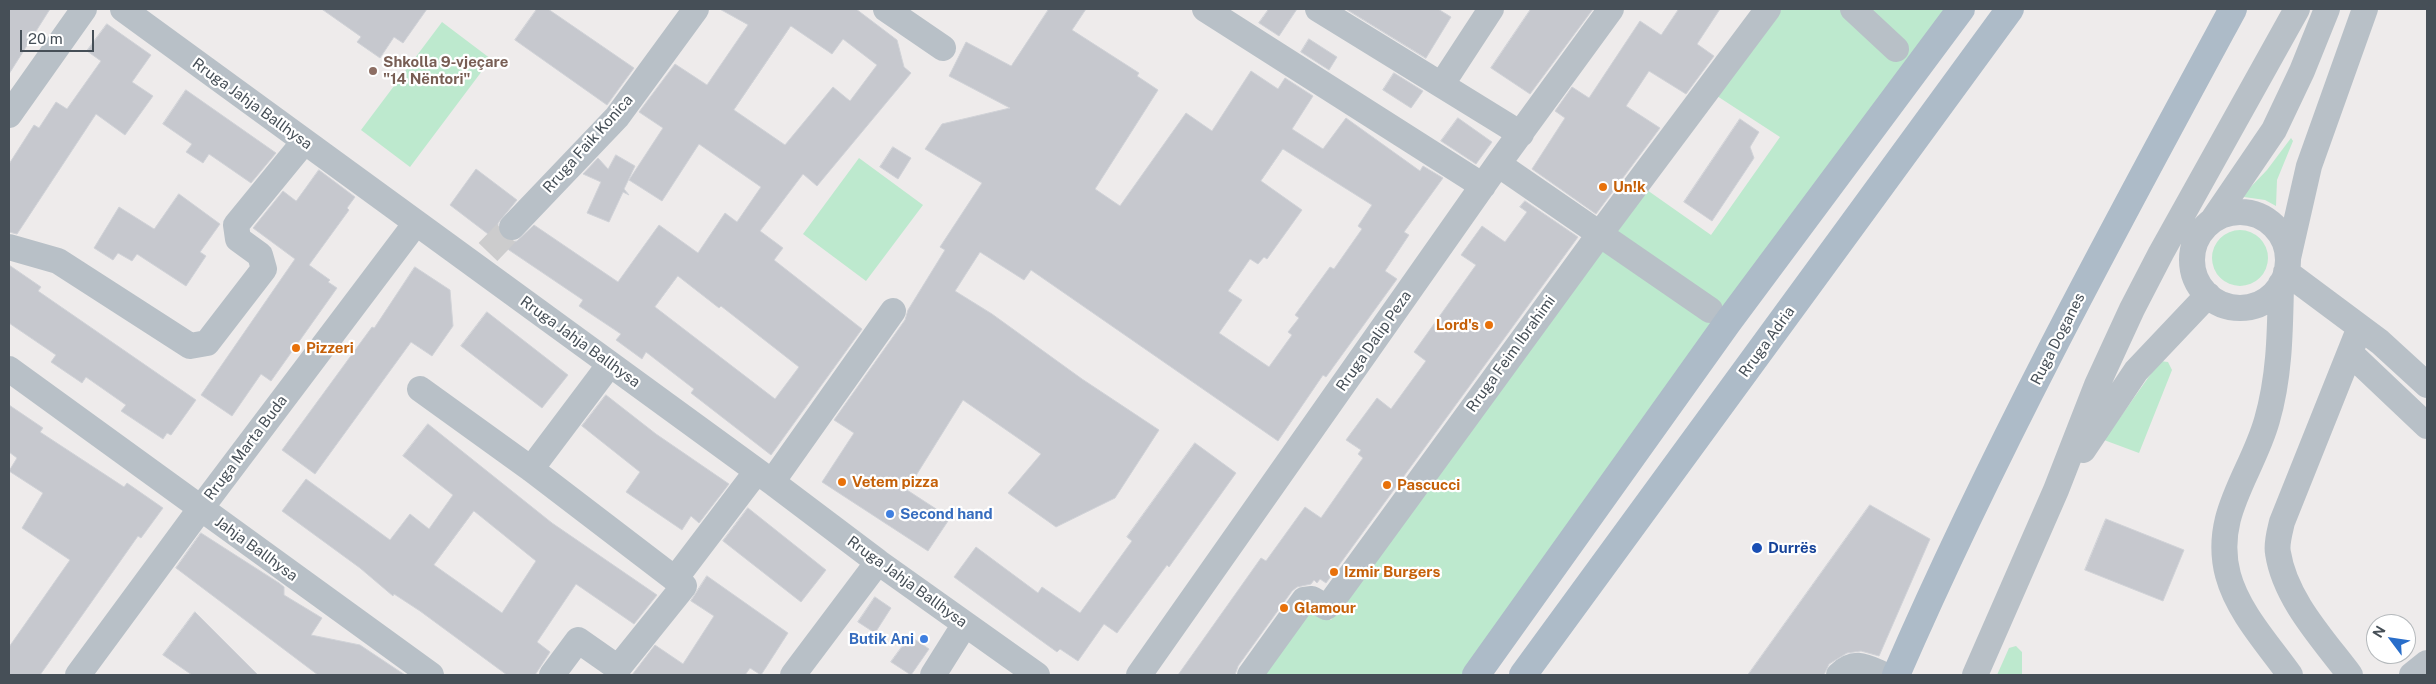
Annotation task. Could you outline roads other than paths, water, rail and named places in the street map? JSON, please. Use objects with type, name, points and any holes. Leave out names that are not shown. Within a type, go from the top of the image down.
[{"type":"main road","points":[[1476,675],[1728,322],[1961,9]]},
{"type":"main road","name":"Rruga Adria","points":[[1523,675],[2010,9]]},
{"type":"main road","name":"Ruga Doganes","points":[[1896,675],[1962,531],[2032,389],[2148,165],[2233,9]]},
{"type":"street","points":[[9,115],[84,9]]},
{"type":"street","name":"Rruga Jahja Ballhysa","points":[[123,9],[416,223],[482,259],[610,364],[878,562],[1037,675]]},
{"type":"street","name":"Rruga Faik Konica","points":[[512,227],[617,117],[696,9]]},
{"type":"street","points":[[886,9],[943,48]]},
{"type":"street","points":[[1205,9],[1483,186]]},
{"type":"street","points":[[1318,9],[1521,134]]},
{"type":"street","points":[[1442,84],[1491,9]]},
{"type":"street","name":"Rruga Dalip Peza","points":[[1138,675],[1498,164],[1611,9]]},
{"type":"street","name":"Rruga Feim Ibrahimi","points":[[1250,675],[1304,600],[1312,599],[1326,607],[1330,604],[1599,235],[1768,9]]},
{"type":"street","points":[[1853,9],[1896,49]]},
{"type":"street","points":[[1975,675],[2056,490],[2097,385],[2161,253],[2297,9]]},
{"type":"street","points":[[2161,253],[2173,244],[2204,229],[2223,214],[2236,212],[2261,216],[2280,234],[2285,272],[2268,298],[2245,307],[2223,305],[2208,295],[2196,279],[2192,254],[2204,229],[2274,130],[2302,71],[2327,9]]},
{"type":"street","points":[[2290,675],[2241,606],[2228,574],[2224,545],[2230,509],[2260,440],[2272,401],[2280,352],[2285,272],[2310,166],[2365,9]]},
{"type":"street","points":[[9,247],[58,261],[190,346],[207,344],[264,270],[260,255],[238,239],[236,226],[304,142]]},
{"type":"street","points":[[1498,164],[1710,310]]},
{"type":"street","name":"Rruga Marta Buda","points":[[78,675],[201,508],[416,223]]},
{"type":"street","points":[[2285,272],[2360,327],[2427,385]]},
{"type":"street","points":[[2056,490],[2136,371],[2208,295]]},
{"type":"street","points":[[675,579],[764,476],[893,311]]},
{"type":"street","points":[[2350,675],[2305,616],[2287,582],[2277,552],[2282,522],[2351,354],[2360,327]]},
{"type":"street","points":[[2351,354],[2427,426]]},
{"type":"street","points":[[531,469],[610,364]]},
{"type":"street","name":"Jahja Ballhysa","points":[[9,369],[431,675]]},
{"type":"street","points":[[420,388],[531,469],[684,586],[618,668],[578,640],[552,675]]},
{"type":"street","points":[[793,675],[878,562]]},
{"type":"street","points":[[933,675],[965,624]]},
{"type":"street","points":[[2412,675],[2427,663]]},
{"type":"street","points":[[1839,675],[1852,665],[1862,666],[1884,675]]},
{"type":"tunnel","points":[[488,252],[512,227]]},
{"type":"place","name":"Shkolla 9-vjeçare \"14 Nëntori\"","points":[[373,71]]},
{"type":"place","name":"Un!k","points":[[1603,187]]},
{"type":"place","name":"Lord's","points":[[1489,325]]},
{"type":"place","name":"Pizzeri","points":[[296,348]]},
{"type":"place","name":"Vetem pizza","points":[[842,482]]},
{"type":"place","name":"Pascucci","points":[[1387,485]]},
{"type":"place","name":"Second hand","points":[[890,514]]},
{"type":"place","name":"Durrës","points":[[1757,548]]},
{"type":"place","name":"Izmir Burgers","points":[[1334,572]]},
{"type":"place","name":"Glamour","points":[[1284,608]]},
{"type":"place","name":"Butik Ani","points":[[924,639]]}]
